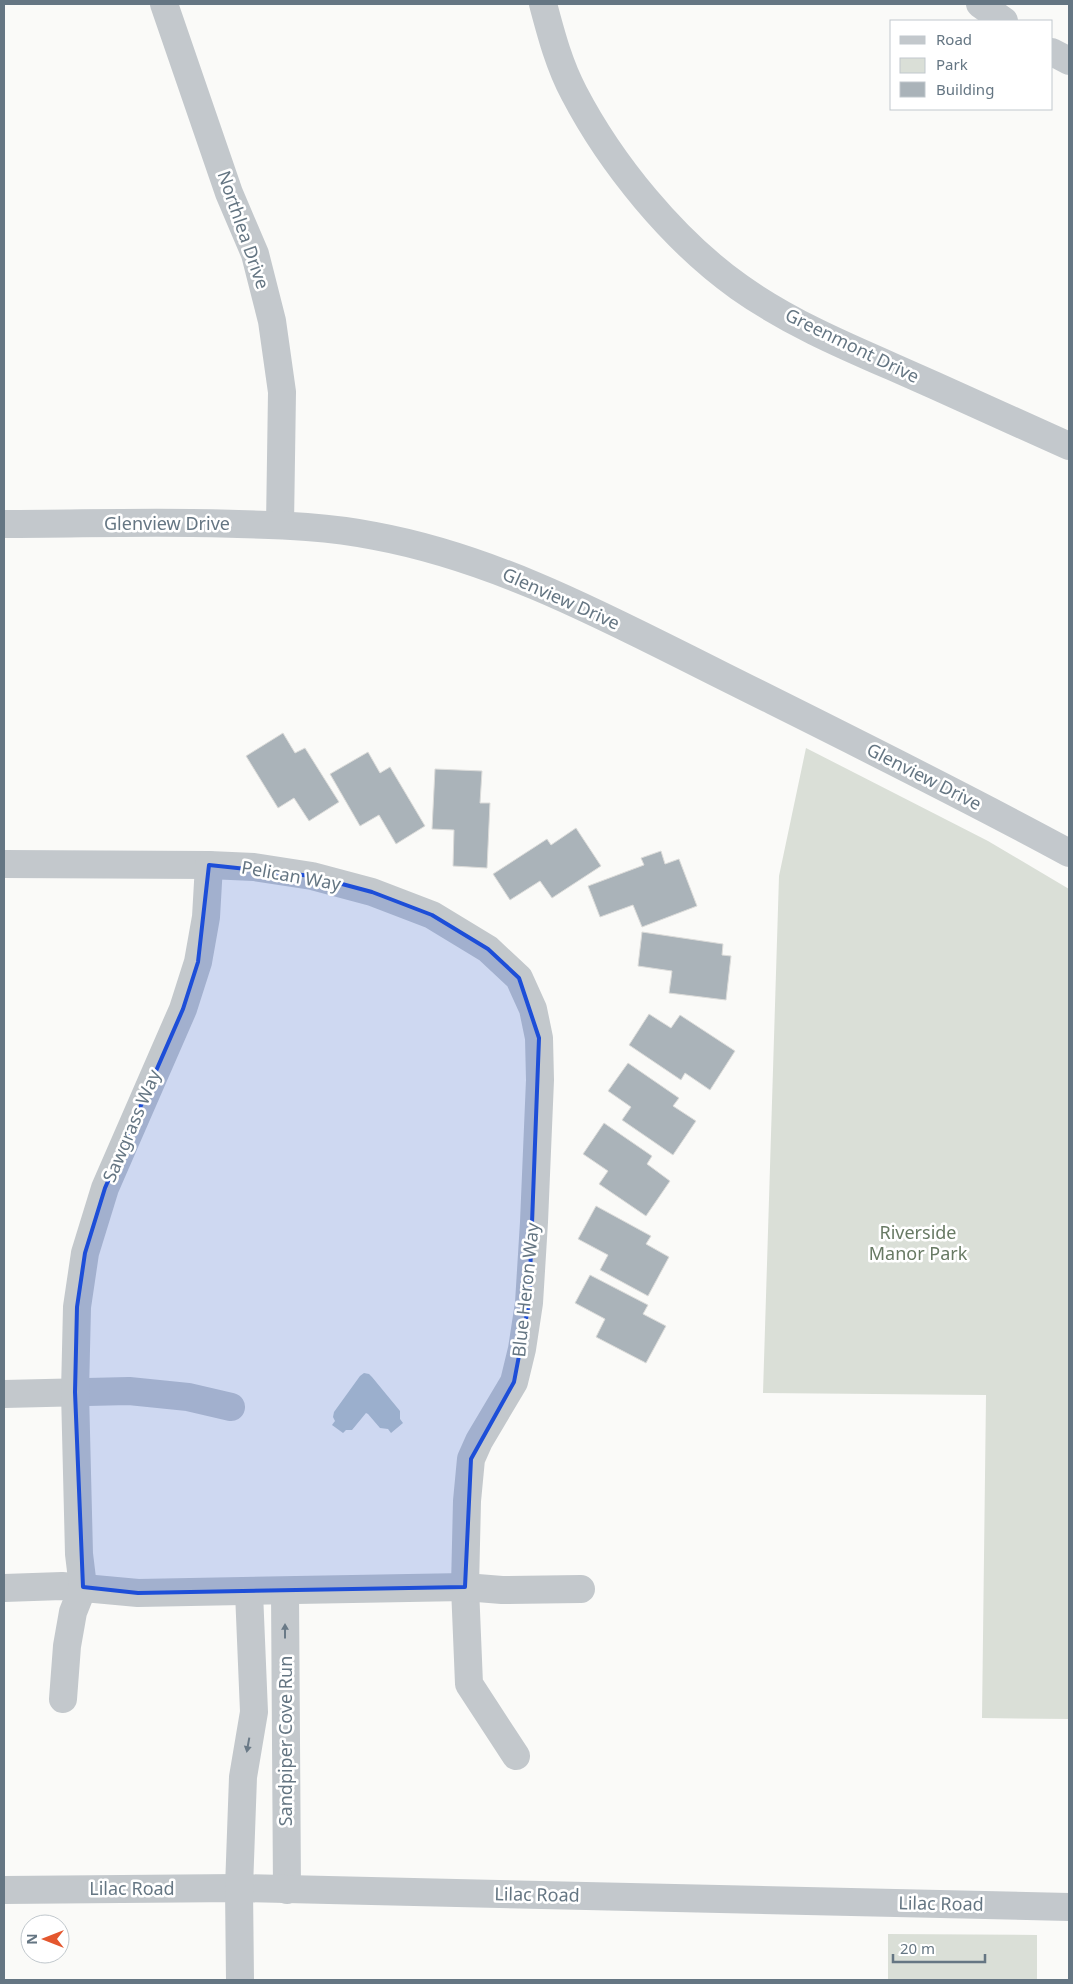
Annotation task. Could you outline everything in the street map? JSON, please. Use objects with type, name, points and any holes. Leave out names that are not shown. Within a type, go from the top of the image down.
[{"type":"street","name":"Northlea Drive","points":[[164,4],[230,193],[255,254],[272,321],[282,392],[280,525]]},
{"type":"street","name":"Greenmont Drive","points":[[542,4],[556,50],[573,91],[592,126],[618,165],[669,225],[704,259],[739,287],[811,330],[1069,446]]},
{"type":"street","points":[[980,4],[1003,20]]},
{"type":"street","points":[[1053,53],[1069,61]]},
{"type":"street","name":"Glenview Drive","points":[[4,524],[202,523],[280,525],[320,528],[375,536],[440,552],[507,574],[570,600],[940,783],[1069,853]]},
{"type":"street","name":"Pelican Way","points":[[4,864],[254,867],[312,876],[372,892],[432,915],[488,950],[519,978],[533,1009]]},
{"type":"street","name":"Sawgrass Way","points":[[64,1699],[66,1646],[73,1612],[83,1587],[80,1554],[75,1392],[77,1307],[85,1253],[105,1188],[183,1008],[198,962],[206,917],[209,865]]},
{"type":"street","name":"Blue Heron Way","points":[[516,1756],[469,1684],[465,1587],[467,1501],[471,1458],[478,1441],[514,1382],[522,1349],[528,1303],[534,1222],[540,1080],[539,1038],[533,1009]]},
{"type":"street","points":[[4,1394],[130,1390],[188,1397],[231,1407]]},
{"type":"street","points":[[4,1588],[62,1586],[138,1593],[285,1592],[465,1587],[502,1590],[581,1589]]},
{"type":"street","name":"Sandpiper Cove Run","points":[[240,1980],[239,1888],[243,1777],[254,1712],[249,1592]]},
{"type":"street","name":"Sandpiper Cove Run","points":[[285,1592],[287,1890]]},
{"type":"street","points":[[254,1712],[286,1713]]},
{"type":"street","name":"Lilac Road","points":[[4,1890],[239,1888],[1069,1907]]},
{"type":"highlighted area","points":[[209,865],[312,876],[372,892],[432,915],[488,949],[519,978],[539,1038],[529,1303],[514,1382],[471,1459],[465,1587],[138,1593],[83,1587],[75,1392],[77,1307],[85,1253],[105,1188],[183,1009],[198,962]]},
{"type":"green space","name":"Riverside Manor Park","points":[[806,748],[988,841],[1069,889],[1069,1719],[982,1718],[986,1395],[763,1393],[779,876]]},
{"type":"green space","points":[[888,1934],[1037,1935],[1037,1980],[888,1980]]},
{"type":"shaded area","points":[[364,1373],[372,1377],[400,1411],[400,1419],[403,1423],[391,1433],[388,1429],[380,1428],[366,1413],[352,1430],[346,1430],[343,1433],[332,1425],[335,1421],[333,1417],[334,1412]]},
{"type":"building","points":[[283,733],[295,753],[305,748],[339,802],[309,821],[294,798],[278,808],[246,756]]},
{"type":"building","points":[[368,752],[380,773],[390,767],[425,826],[396,844],[379,815],[360,826],[330,774]]},
{"type":"building","points":[[435,769],[482,771],[480,803],[490,803],[487,868],[453,866],[454,830],[432,829]]},
{"type":"building","points":[[576,828],[601,866],[552,898],[540,881],[510,900],[493,874],[547,839],[551,845]]},
{"type":"building","points":[[661,851],[665,864],[679,859],[697,906],[642,927],[633,905],[600,917],[588,886],[644,865],[641,858]]},
{"type":"building","points":[[642,932],[723,944],[722,955],[731,956],[726,1000],[669,993],[672,971],[638,966]]},
{"type":"building","points":[[649,1014],[671,1028],[680,1015],[735,1051],[710,1090],[685,1073],[681,1080],[629,1045]]},
{"type":"building","points":[[628,1063],[679,1098],[673,1106],[696,1121],[673,1155],[622,1120],[631,1107],[608,1091]]},
{"type":"building","points":[[604,1123],[652,1156],[647,1164],[670,1181],[646,1216],[599,1184],[608,1171],[583,1154]]},
{"type":"building","points":[[596,1206],[651,1236],[646,1244],[669,1257],[648,1296],[600,1270],[608,1255],[578,1239]]},
{"type":"building","points":[[590,1275],[648,1305],[643,1314],[666,1326],[646,1363],[596,1337],[605,1319],[575,1303]]}]
